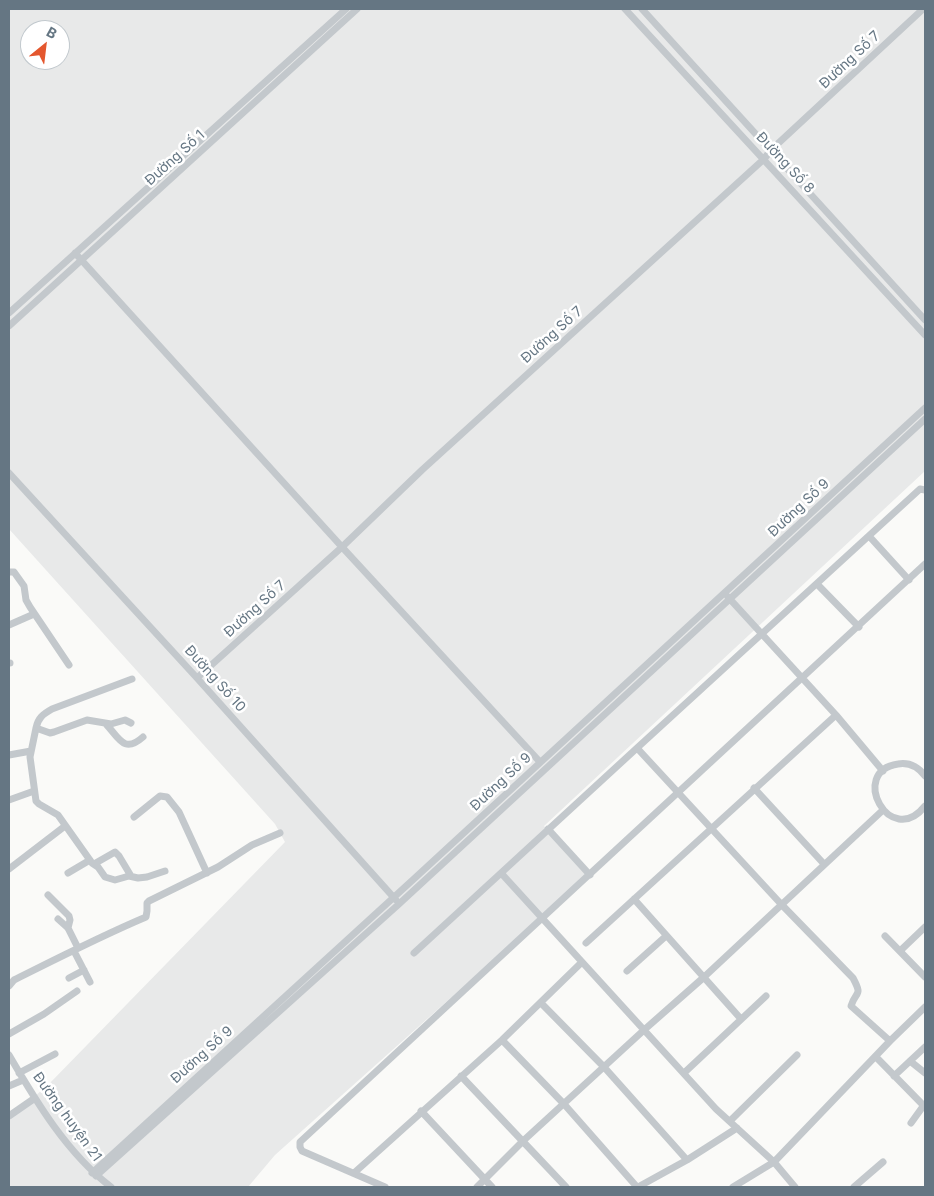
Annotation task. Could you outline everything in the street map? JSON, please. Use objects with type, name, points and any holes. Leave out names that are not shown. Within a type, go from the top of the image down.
[{"type":"street","name":"Đường Số 1","points":[[9,313],[346,9]]},
{"type":"street","name":"Đường Số 1","points":[[9,326],[357,9]]},
{"type":"street","name":"Đường Số 8","points":[[625,9],[925,335]]},
{"type":"street","name":"Đường Số 8","points":[[642,9],[925,320]]},
{"type":"street","name":"Đường Số 7","points":[[197,678],[342,547],[422,470],[764,159],[771,150],[923,9]]},
{"type":"street","points":[[75,253],[540,762]]},
{"type":"street","name":"Đường Số 9","points":[[94,1174],[925,408]]},
{"type":"street","name":"Đường Số 9","points":[[94,1174],[399,904],[925,419]]},
{"type":"street","name":"Đường Số 10","points":[[9,473],[197,678],[399,904]]},
{"type":"street","points":[[414,953],[920,489],[925,490]]},
{"type":"street","points":[[869,536],[908,580]]},
{"type":"street","points":[[385,1187],[302,1151],[300,1142],[925,564]]},
{"type":"street","points":[[9,572],[14,572],[24,586],[26,600],[69,665]]},
{"type":"street","points":[[817,584],[859,627]]},
{"type":"street","points":[[725,593],[836,715],[883,771]]},
{"type":"street","points":[[9,625],[34,614]]},
{"type":"street","points":[[132,679],[52,709],[38,720],[31,751],[34,790],[36,801],[54,812],[104,876],[115,880],[130,876],[142,878],[165,870]]},
{"type":"street","points":[[586,943],[836,715]]},
{"type":"street","points":[[36,728],[50,733],[88,720],[111,724],[125,720],[130,723]]},
{"type":"street","points":[[106,723],[122,742],[127,745],[133,745],[143,737]]},
{"type":"street","points":[[637,748],[710,829],[853,978],[859,989],[859,994],[851,1006],[890,1041]]},
{"type":"street","points":[[9,755],[31,751]]},
{"type":"street","points":[[925,774],[916,767],[902,764],[892,766],[883,771],[875,788],[877,802],[883,810],[895,818],[905,818],[918,813],[925,806]]},
{"type":"street","points":[[754,788],[824,864]]},
{"type":"street","points":[[9,800],[34,790]]},
{"type":"street","points":[[134,817],[160,796],[167,797],[179,812],[207,873]]},
{"type":"street","points":[[476,1187],[523,1141],[703,978],[883,810]]},
{"type":"street","points":[[9,869],[65,826]]},
{"type":"street","points":[[548,829],[590,875]]},
{"type":"street","points":[[9,986],[14,980],[146,916],[147,903],[149,901],[207,873],[252,845],[280,833]]},
{"type":"street","points":[[68,873],[115,852],[130,876]]},
{"type":"street","points":[[501,873],[716,1109],[774,1162],[795,1187]]},
{"type":"street","points":[[48,895],[68,916],[70,920],[68,928]]},
{"type":"street","points":[[634,899],[741,1019]]},
{"type":"street","points":[[58,919],[68,928],[90,982]]},
{"type":"street","points":[[900,951],[925,927]]},
{"type":"street","points":[[627,971],[666,936]]},
{"type":"street","points":[[885,936],[925,977]]},
{"type":"street","points":[[354,1173],[502,1040],[582,962]]},
{"type":"street","points":[[69,978],[84,970]]},
{"type":"street","points":[[9,1034],[44,1014],[77,991]]},
{"type":"street","points":[[684,1073],[766,996]]},
{"type":"street","points":[[541,1002],[604,1067],[687,1160]]},
{"type":"street","points":[[732,1187],[774,1162],[925,1007]]},
{"type":"street","points":[[502,1040],[564,1104],[637,1187],[687,1160],[737,1128]]},
{"type":"street","points":[[894,1076],[925,1047]]},
{"type":"street","points":[[9,1086],[55,1054]]},
{"type":"street","name":"Đường huyện 21","points":[[9,1055],[35,1098],[74,1152],[94,1174],[111,1187]]},
{"type":"street","points":[[730,1121],[797,1055]]},
{"type":"street","points":[[876,1057],[924,1106],[911,1123]]},
{"type":"street","points":[[910,1061],[925,1073]]},
{"type":"street","points":[[461,1076],[566,1187]]},
{"type":"street","points":[[9,1116],[35,1098]]},
{"type":"street","points":[[421,1111],[492,1187]]},
{"type":"street","points":[[854,1187],[883,1162]]},
{"type":"shaded area","points":[[9,9],[925,9],[925,471],[544,826],[587,876],[275,1155],[248,1187],[9,1187],[9,1118],[48,1085],[285,842],[275,824],[9,529]]}]
